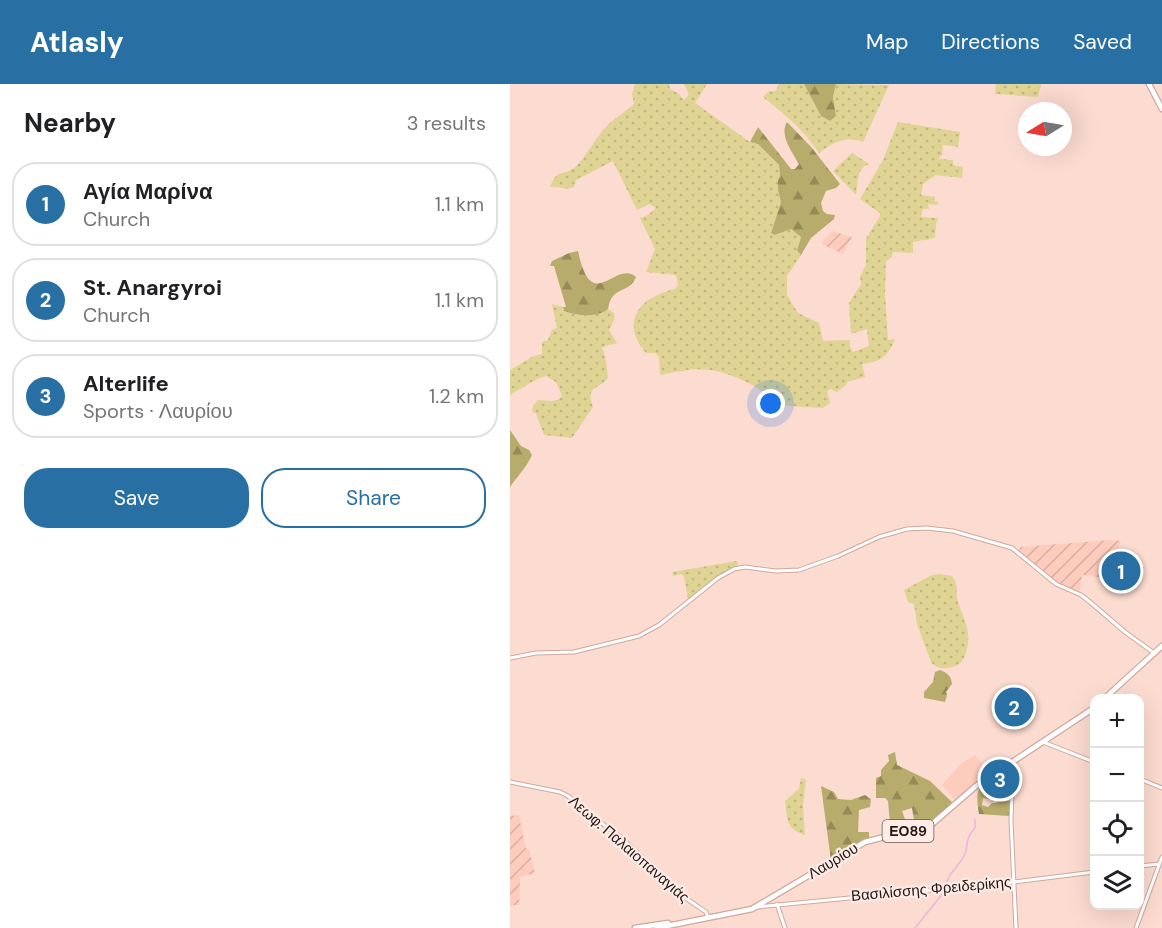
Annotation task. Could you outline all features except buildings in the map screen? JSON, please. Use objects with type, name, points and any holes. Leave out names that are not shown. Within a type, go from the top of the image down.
[{"type":"main road","points":[[1149,84],[1162,109]]},
{"type":"main road","points":[[1110,694],[1162,646]]},
{"type":"main road","name":"Λαυρίου","points":[[657,928],[757,907],[865,842],[933,824],[971,789],[1090,713]]},
{"type":"main road","name":"Λαυρίου","points":[[635,928],[685,922]]},
{"type":"street","points":[[510,658],[536,653],[574,652],[629,639],[653,629],[718,578],[739,568],[776,572],[800,570],[879,537],[920,528],[953,531],[1012,548],[1056,584],[1081,595],[1125,632],[1154,652]]},
{"type":"street","points":[[1043,742],[1090,760]]},
{"type":"street","points":[[1013,761],[1011,821],[1016,928]]},
{"type":"street","points":[[1144,781],[1162,788]]},
{"type":"street","name":"Λεωφ. Παλαιοπαναγιάς","points":[[510,782],[567,794],[622,838],[684,897],[706,912],[708,918]]},
{"type":"street","points":[[1136,928],[1162,856]]},
{"type":"street","points":[[1144,866],[1160,864]]},
{"type":"street","name":"Βασιλίσσης Φρειδερίκης","points":[[757,907],[1090,873]]},
{"type":"street","points":[[769,900],[776,905],[785,928]]},
{"type":"shaded area","points":[[635,84],[669,84],[670,89],[684,100],[689,94],[684,84],[707,84],[695,103],[750,142],[758,144],[779,165],[778,190],[781,202],[771,232],[775,235],[791,229],[801,237],[797,249],[801,255],[787,276],[787,295],[798,313],[819,323],[823,341],[850,340],[853,352],[869,346],[867,329],[851,334],[849,303],[861,284],[860,276],[866,265],[866,239],[880,216],[880,213],[860,199],[883,160],[898,122],[960,132],[958,147],[943,145],[942,156],[939,159],[953,160],[953,165],[963,167],[962,178],[936,175],[923,184],[921,195],[935,197],[935,201],[938,202],[937,205],[928,204],[929,209],[923,209],[921,217],[938,218],[935,238],[913,242],[913,253],[893,252],[892,257],[886,261],[885,294],[888,340],[895,339],[883,358],[862,364],[865,377],[847,382],[837,392],[830,389],[827,391],[830,403],[823,408],[774,405],[757,387],[730,375],[711,370],[701,369],[660,375],[659,357],[655,353],[646,353],[638,341],[634,331],[637,312],[652,298],[675,289],[678,285],[676,275],[646,272],[655,249],[640,218],[656,208],[649,204],[637,210],[613,161],[576,180],[574,187],[568,189],[550,187],[557,175],[578,165],[605,128],[634,104],[632,94]]},
{"type":"shaded area","points":[[779,84],[804,84],[821,116],[830,121],[836,115],[833,97],[836,84],[889,85],[863,142],[845,140],[819,153],[786,116],[763,97],[769,91],[776,91]]},
{"type":"shaded area","points":[[996,84],[1041,84],[1038,97],[995,94]]},
{"type":"shaded area","points":[[852,153],[869,164],[860,173],[856,195],[833,171]]},
{"type":"shaded area","points":[[832,231],[852,237],[843,254],[821,244]]},
{"type":"shaded area","points":[[552,304],[563,307],[564,311],[580,315],[598,314],[608,309],[614,313],[615,318],[609,330],[617,343],[602,347],[608,378],[592,392],[593,407],[572,438],[544,435],[536,413],[532,412],[538,400],[554,401],[562,396],[556,382],[546,376],[510,395],[510,370],[542,354],[542,342],[548,340],[552,330],[557,328]]},
{"type":"shaded area","points":[[1121,541],[1106,578],[1082,575],[1080,592],[1057,583],[1019,552],[1020,547]]},
{"type":"shaded area","points":[[737,561],[738,567],[718,576],[688,599],[684,576],[681,574],[673,576],[672,572]]},
{"type":"shaded area","points":[[932,575],[952,576],[955,581],[957,598],[968,630],[968,644],[962,661],[955,666],[944,668],[931,662],[917,624],[914,604],[908,602],[904,590]]},
{"type":"shaded area","points":[[975,755],[990,775],[967,790],[956,801],[942,785],[961,764]]},
{"type":"shaded area","points":[[801,778],[806,780],[803,805],[805,835],[791,826],[787,818],[785,801],[799,789]]},
{"type":"shaded area","points":[[519,815],[526,849],[529,849],[535,873],[520,877],[519,905],[510,905],[510,816]]},
{"type":"green space","points":[[804,84],[836,84],[833,97],[836,116],[830,121],[821,116]]},
{"type":"green space","points":[[787,122],[812,148],[840,184],[826,191],[821,203],[823,211],[835,215],[834,219],[811,238],[801,255],[797,250],[801,237],[791,229],[775,235],[771,233],[781,202],[778,190],[779,165],[758,144],[750,142],[758,127],[791,169],[795,169],[799,164],[785,138]]},
{"type":"green space","points":[[578,251],[590,280],[597,283],[604,282],[628,273],[636,277],[633,283],[613,296],[608,309],[598,314],[581,315],[564,311],[563,307],[566,307],[554,266],[550,266],[552,261]]},
{"type":"green space","points":[[510,430],[521,446],[529,450],[532,455],[510,487]]},
{"type":"green space","points":[[940,670],[949,675],[952,684],[946,692],[945,702],[924,698],[924,692],[933,682],[935,672]]},
{"type":"green space","points":[[895,752],[897,765],[930,781],[953,803],[931,822],[915,827],[912,808],[902,811],[909,830],[891,834],[888,801],[885,798],[876,798],[876,778],[881,776],[881,770],[889,761],[888,755]]},
{"type":"green space","points":[[988,781],[999,797],[1011,798],[996,800],[983,798],[982,805],[988,807],[999,801],[1010,801],[1009,816],[979,814],[978,791]]},
{"type":"green space","points":[[821,786],[834,792],[838,799],[851,800],[865,795],[871,799],[870,807],[859,810],[858,832],[869,832],[869,839],[831,861]]},
{"type":"waterway","points":[[946,886],[964,856],[968,840],[975,828],[975,819]]},
{"type":"waterway","points":[[915,928],[944,892]]},
{"type":"place","name":"Αγία Μαρίνα","points":[[1121,571]]},
{"type":"place","name":"St. Anargyroi","points":[[1014,707]]},
{"type":"place","name":"Alterlife","points":[[1000,779]]}]
